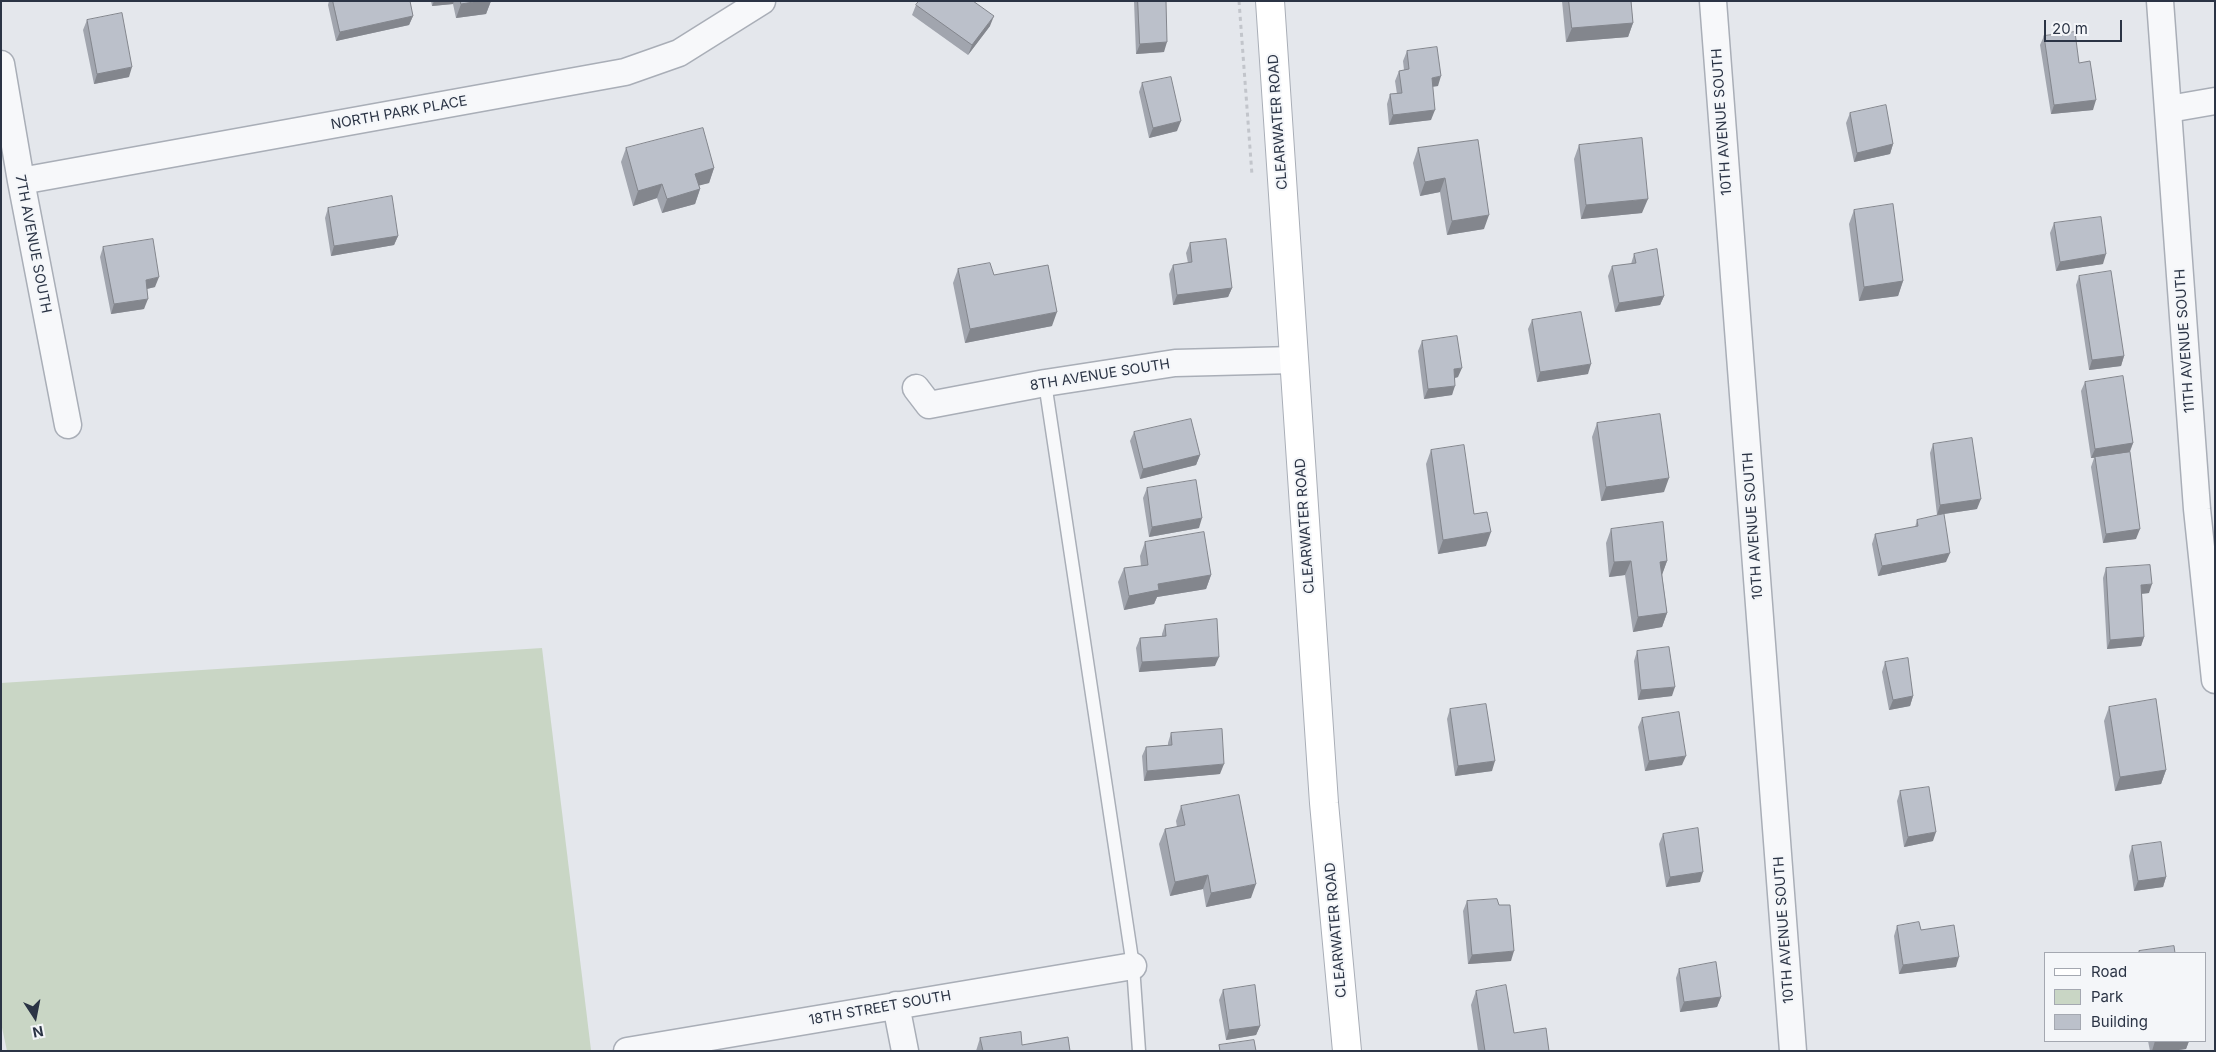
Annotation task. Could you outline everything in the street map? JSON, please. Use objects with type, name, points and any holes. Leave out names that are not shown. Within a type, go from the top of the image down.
[{"type":"street","name":"NORTH PARK PLACE","points":[[21,181],[625,72],[679,53],[762,1]]},
{"type":"street","name":"CLEARWATER ROAD","points":[[1270,1],[1324,803],[1347,1051]]},
{"type":"street","name":"10TH AVENUE SOUTH","points":[[1713,1],[1793,1051]]},
{"type":"street","name":"11TH AVENUE SOUTH","points":[[2160,1],[2206,507],[2215,680]]},
{"type":"street","name":"7TH AVENUE SOUTH","points":[[1,64],[21,181],[68,425]]},
{"type":"street","points":[[2169,109],[2215,101]]},
{"type":"street","name":"8TH AVENUE SOUTH","points":[[916,388],[929,405],[1045,383],[1175,363],[1294,360]]},
{"type":"street","name":"18TH STREET SOUTH","points":[[627,1051],[708,1044],[896,1006],[1133,966]]},
{"type":"street","points":[[896,1006],[905,1051]]},
{"type":"lane","points":[[1045,383],[1133,966],[1139,1051]]},
{"type":"path","points":[[1238,1],[1252,176]]},
{"type":"green space","points":[[542,648],[591,1050],[7,1051],[1,1023],[1,683]]},
{"type":"building","points":[[333,1],[410,1],[413,16],[340,32]]},
{"type":"building","points":[[461,1],[480,1],[461,4]]},
{"type":"building","points":[[919,1],[973,1],[994,16],[972,45],[916,5]]},
{"type":"building","points":[[1138,1],[1166,1],[1167,42],[1140,44]]},
{"type":"building","points":[[1569,1],[1631,1],[1633,23],[1572,28]]},
{"type":"building","points":[[122,13],[132,67],[97,74],[87,20]]},
{"type":"building","points":[[2075,32],[2079,63],[2090,61],[2096,100],[2054,105],[2044,36]]},
{"type":"building","points":[[1437,47],[1441,76],[1432,78],[1435,110],[1393,115],[1390,94],[1402,93],[1399,71],[1409,69],[1407,51]]},
{"type":"building","points":[[1171,77],[1181,121],[1153,128],[1142,83]]},
{"type":"building","points":[[1886,105],[1893,144],[1857,153],[1850,113]]},
{"type":"building","points":[[703,128],[714,168],[695,174],[700,189],[667,199],[662,184],[638,191],[626,148]]},
{"type":"building","points":[[1642,138],[1648,199],[1586,205],[1579,145]]},
{"type":"building","points":[[1478,140],[1489,215],[1452,221],[1445,178],[1425,182],[1418,148]]},
{"type":"building","points":[[392,196],[398,236],[334,246],[328,208]]},
{"type":"building","points":[[1893,204],[1903,281],[1864,287],[1854,210]]},
{"type":"building","points":[[2101,217],[2106,254],[2060,262],[2054,223]]},
{"type":"building","points":[[153,239],[159,277],[146,280],[148,299],[114,304],[103,247]]},
{"type":"building","points":[[1226,239],[1232,288],[1177,295],[1173,265],[1192,262],[1190,243]]},
{"type":"building","points":[[1657,249],[1664,296],[1619,303],[1612,266],[1636,263],[1634,254]]},
{"type":"building","points":[[990,263],[994,275],[1048,265],[1057,312],[970,329],[958,269]]},
{"type":"building","points":[[2111,271],[2124,356],[2092,360],[2079,276]]},
{"type":"building","points":[[1581,312],[1591,364],[1540,372],[1532,320]]},
{"type":"building","points":[[1457,336],[1462,368],[1454,369],[1455,386],[1428,389],[1422,341]]},
{"type":"building","points":[[2123,376],[2133,443],[2095,449],[2085,382]]},
{"type":"building","points":[[1660,414],[1669,478],[1606,487],[1597,423]]},
{"type":"building","points":[[1191,419],[1200,455],[1143,469],[1134,432]]},
{"type":"building","points":[[1972,438],[1981,499],[1940,505],[1933,444]]},
{"type":"building","points":[[1464,445],[1474,514],[1487,512],[1491,532],[1443,540],[1431,450]]},
{"type":"building","points":[[2130,452],[2140,529],[2106,534],[2095,457]]},
{"type":"building","points":[[1196,480],[1202,518],[1152,527],[1147,488]]},
{"type":"building","points":[[1944,514],[1950,553],[1882,566],[1875,534],[1918,526],[1917,520]]},
{"type":"building","points":[[1663,522],[1667,561],[1660,562],[1667,613],[1638,617],[1631,561],[1614,562],[1611,529]]},
{"type":"building","points":[[1204,532],[1211,575],[1158,584],[1159,590],[1129,596],[1124,568],[1148,565],[1145,542]]},
{"type":"building","points":[[2150,565],[2152,584],[2141,585],[2144,637],[2110,640],[2106,568]]},
{"type":"building","points":[[1217,619],[1219,657],[1142,662],[1140,638],[1166,636],[1165,625]]},
{"type":"building","points":[[1669,647],[1675,687],[1641,690],[1637,651]]},
{"type":"building","points":[[1908,658],[1913,696],[1893,700],[1885,662]]},
{"type":"building","points":[[2156,699],[2166,770],[2120,777],[2109,707]]},
{"type":"building","points":[[1486,704],[1495,761],[1458,766],[1450,709]]},
{"type":"building","points":[[1679,712],[1686,756],[1649,761],[1642,718]]},
{"type":"building","points":[[1222,729],[1224,764],[1147,771],[1146,747],[1172,745],[1171,733]]},
{"type":"building","points":[[1929,787],[1936,832],[1908,837],[1900,791]]},
{"type":"building","points":[[1239,795],[1256,884],[1211,893],[1208,875],[1175,882],[1165,829],[1185,825],[1181,806]]},
{"type":"building","points":[[1698,828],[1703,872],[1670,877],[1663,834]]},
{"type":"building","points":[[2161,842],[2166,877],[2138,881],[2132,846]]},
{"type":"building","points":[[1497,899],[1499,905],[1510,905],[1514,951],[1472,955],[1467,901]]},
{"type":"building","points":[[1919,922],[1921,930],[1954,925],[1959,957],[1903,965],[1897,926]]},
{"type":"building","points":[[2174,946],[2175,952],[2139,952]]},
{"type":"building","points":[[1716,962],[1721,997],[1684,1002],[1679,969]]},
{"type":"building","points":[[1255,985],[1260,1026],[1229,1030],[1223,990]]},
{"type":"building","points":[[1506,985],[1514,1033],[1546,1028],[1549,1051],[1485,1051],[1476,991]]},
{"type":"building","points":[[1021,1032],[1022,1045],[1068,1037],[1070,1051],[983,1051],[980,1038]]},
{"type":"building","points":[[1254,1040],[1256,1051],[1220,1051],[1219,1045]]}]
